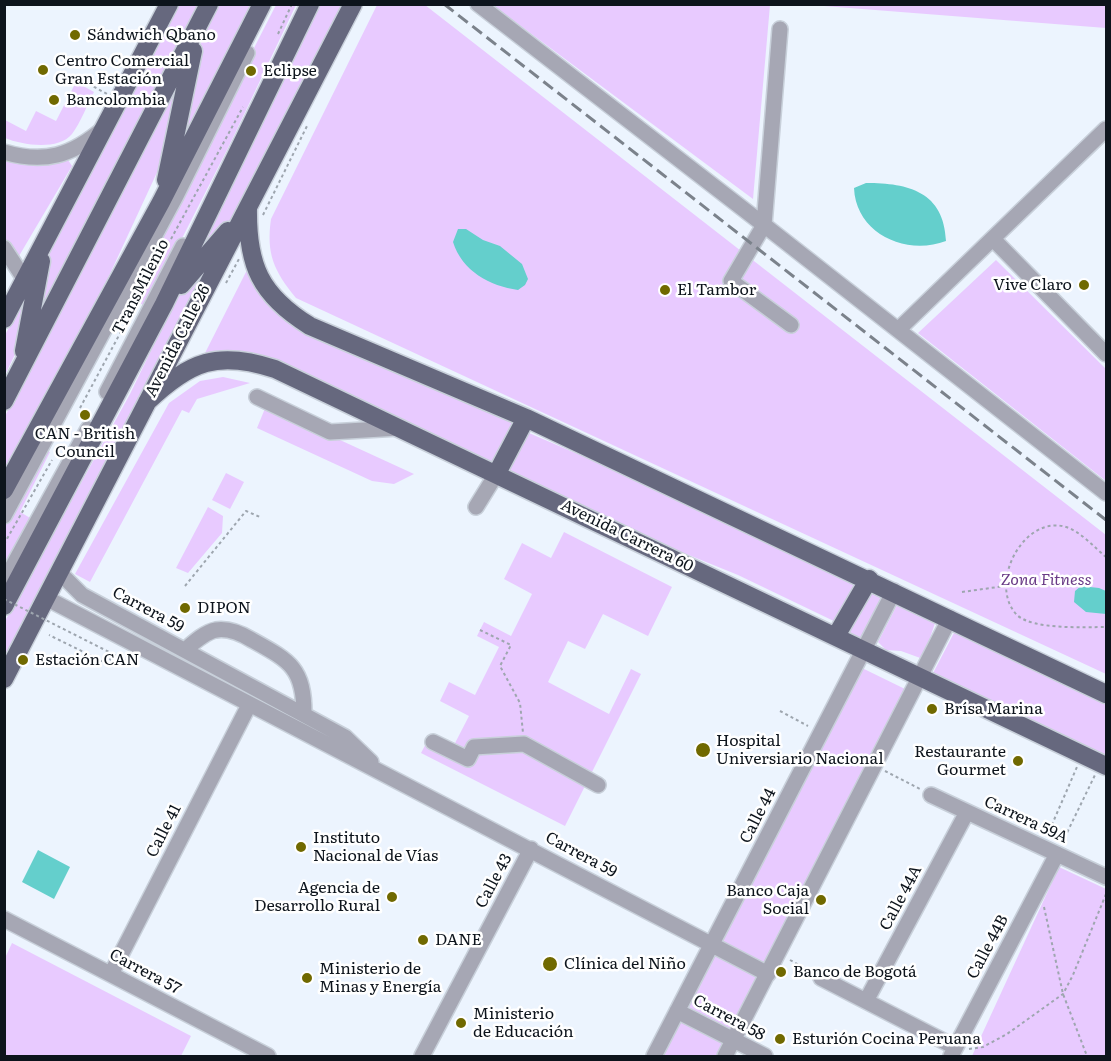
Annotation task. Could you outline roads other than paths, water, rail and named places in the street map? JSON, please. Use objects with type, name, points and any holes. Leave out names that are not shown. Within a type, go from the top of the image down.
[{"type":"main road","points":[[4,319],[169,4]]},
{"type":"main road","points":[[4,401],[209,4]]},
{"type":"main road","points":[[4,490],[161,202],[262,4]]},
{"type":"main road","name":"Avenida Calle 26","points":[[4,606],[96,438],[310,4]]},
{"type":"main road","name":"Avenida Calle 26","points":[[4,679],[353,4]]},
{"type":"main road","points":[[161,202],[198,27]]},
{"type":"main road","points":[[164,304],[248,208]]},
{"type":"main road","points":[[248,208],[248,243],[256,272],[265,288],[290,313],[310,326],[526,418],[1107,694]]},
{"type":"main road","points":[[20,372],[45,241]]},
{"type":"main road","name":"Avenida Carrera 60","points":[[147,402],[183,373],[201,364],[233,358],[275,369],[836,636],[1101,770]]},
{"type":"main road","points":[[497,473],[526,418]]},
{"type":"main road","points":[[836,636],[869,579]]},
{"type":"street","name":"TransMilenio","points":[[4,516],[176,196],[271,4]]},
{"type":"street","name":"TransMilenio","points":[[4,582],[98,412],[302,4]]},
{"type":"street","points":[[478,4],[1107,493]]},
{"type":"street","points":[[780,29],[764,225],[731,281],[791,325]]},
{"type":"street","points":[[4,152],[40,159],[55,156],[76,147],[104,128]]},
{"type":"street","points":[[898,330],[1107,129]]},
{"type":"street","points":[[993,239],[1107,354]]},
{"type":"street","points":[[4,248],[25,280]]},
{"type":"street","points":[[257,397],[330,432],[402,428]]},
{"type":"street","points":[[476,507],[497,473]]},
{"type":"street","name":"Carrera 59","points":[[59,572],[82,595],[304,714],[355,744],[377,768]]},
{"type":"street","name":"Calle 44","points":[[654,1056],[894,591]]},
{"type":"street","name":"Carrera 59","points":[[46,597],[768,974]]},
{"type":"street","points":[[725,1056],[950,618]]},
{"type":"street","points":[[185,650],[216,630],[237,632],[286,659],[297,674],[304,697],[304,714]]},
{"type":"street","name":"Calle 41","points":[[111,974],[249,705]]},
{"type":"street","points":[[433,742],[468,759],[474,747],[524,744],[598,785]]},
{"type":"street","name":"Carrera 59A","points":[[931,795],[1107,877]]},
{"type":"street","name":"Calle 44A","points":[[866,1001],[967,812]]},
{"type":"street","name":"Calle 43","points":[[422,1056],[531,849]]},
{"type":"street","name":"Calle 44B","points":[[953,1052],[1057,854]]},
{"type":"street","name":"Carrera 57","points":[[4,919],[268,1056]]},
{"type":"street","points":[[821,978],[866,1001],[953,1052]]},
{"type":"street","name":"Carrera 58","points":[[677,1011],[765,1056]]},
{"type":"railway","points":[[444,4],[1106,520]]},
{"type":"place","name":"Sándwich Qbano","points":[[75,35]]},
{"type":"place","name":"Centro Comercial Gran Estación","points":[[43,70]]},
{"type":"place","name":"Eclipse","points":[[251,71]]},
{"type":"place","name":"Bancolombia","points":[[54,100]]},
{"type":"place","name":"Vive Claro","points":[[1084,285]]},
{"type":"place","name":"El Tambor","points":[[665,290]]},
{"type":"place","name":"CAN - British Council","points":[[85,415]]},
{"type":"place","name":"DIPON","points":[[185,608]]},
{"type":"place","name":"Estación CAN","points":[[23,660]]},
{"type":"place","name":"Brísa Marina","points":[[932,709]]},
{"type":"place","name":"Hospital Universiario Nacional","points":[[703,750]]},
{"type":"place","name":"Restaurante Gourmet","points":[[1018,761]]},
{"type":"place","name":"Instituto Nacional de Vías","points":[[301,847]]},
{"type":"place","name":"Agencia de Desarrollo Rural","points":[[392,897]]},
{"type":"place","name":"Banco Caja Social","points":[[821,900]]},
{"type":"place","name":"DANE","points":[[423,940]]},
{"type":"place","name":"Clínica del Niño","points":[[550,964]]},
{"type":"place","name":"Banco de Bogotá","points":[[781,972]]},
{"type":"place","name":"Ministerio de Minas y Energía","points":[[307,978]]},
{"type":"place","name":"Ministerio de Educación","points":[[461,1023]]},
{"type":"place","name":"Esturión Cocina Peruana","points":[[780,1039]]},
{"type":"park label","name":"Zona Fitness","points":[[1046,580]]}]
